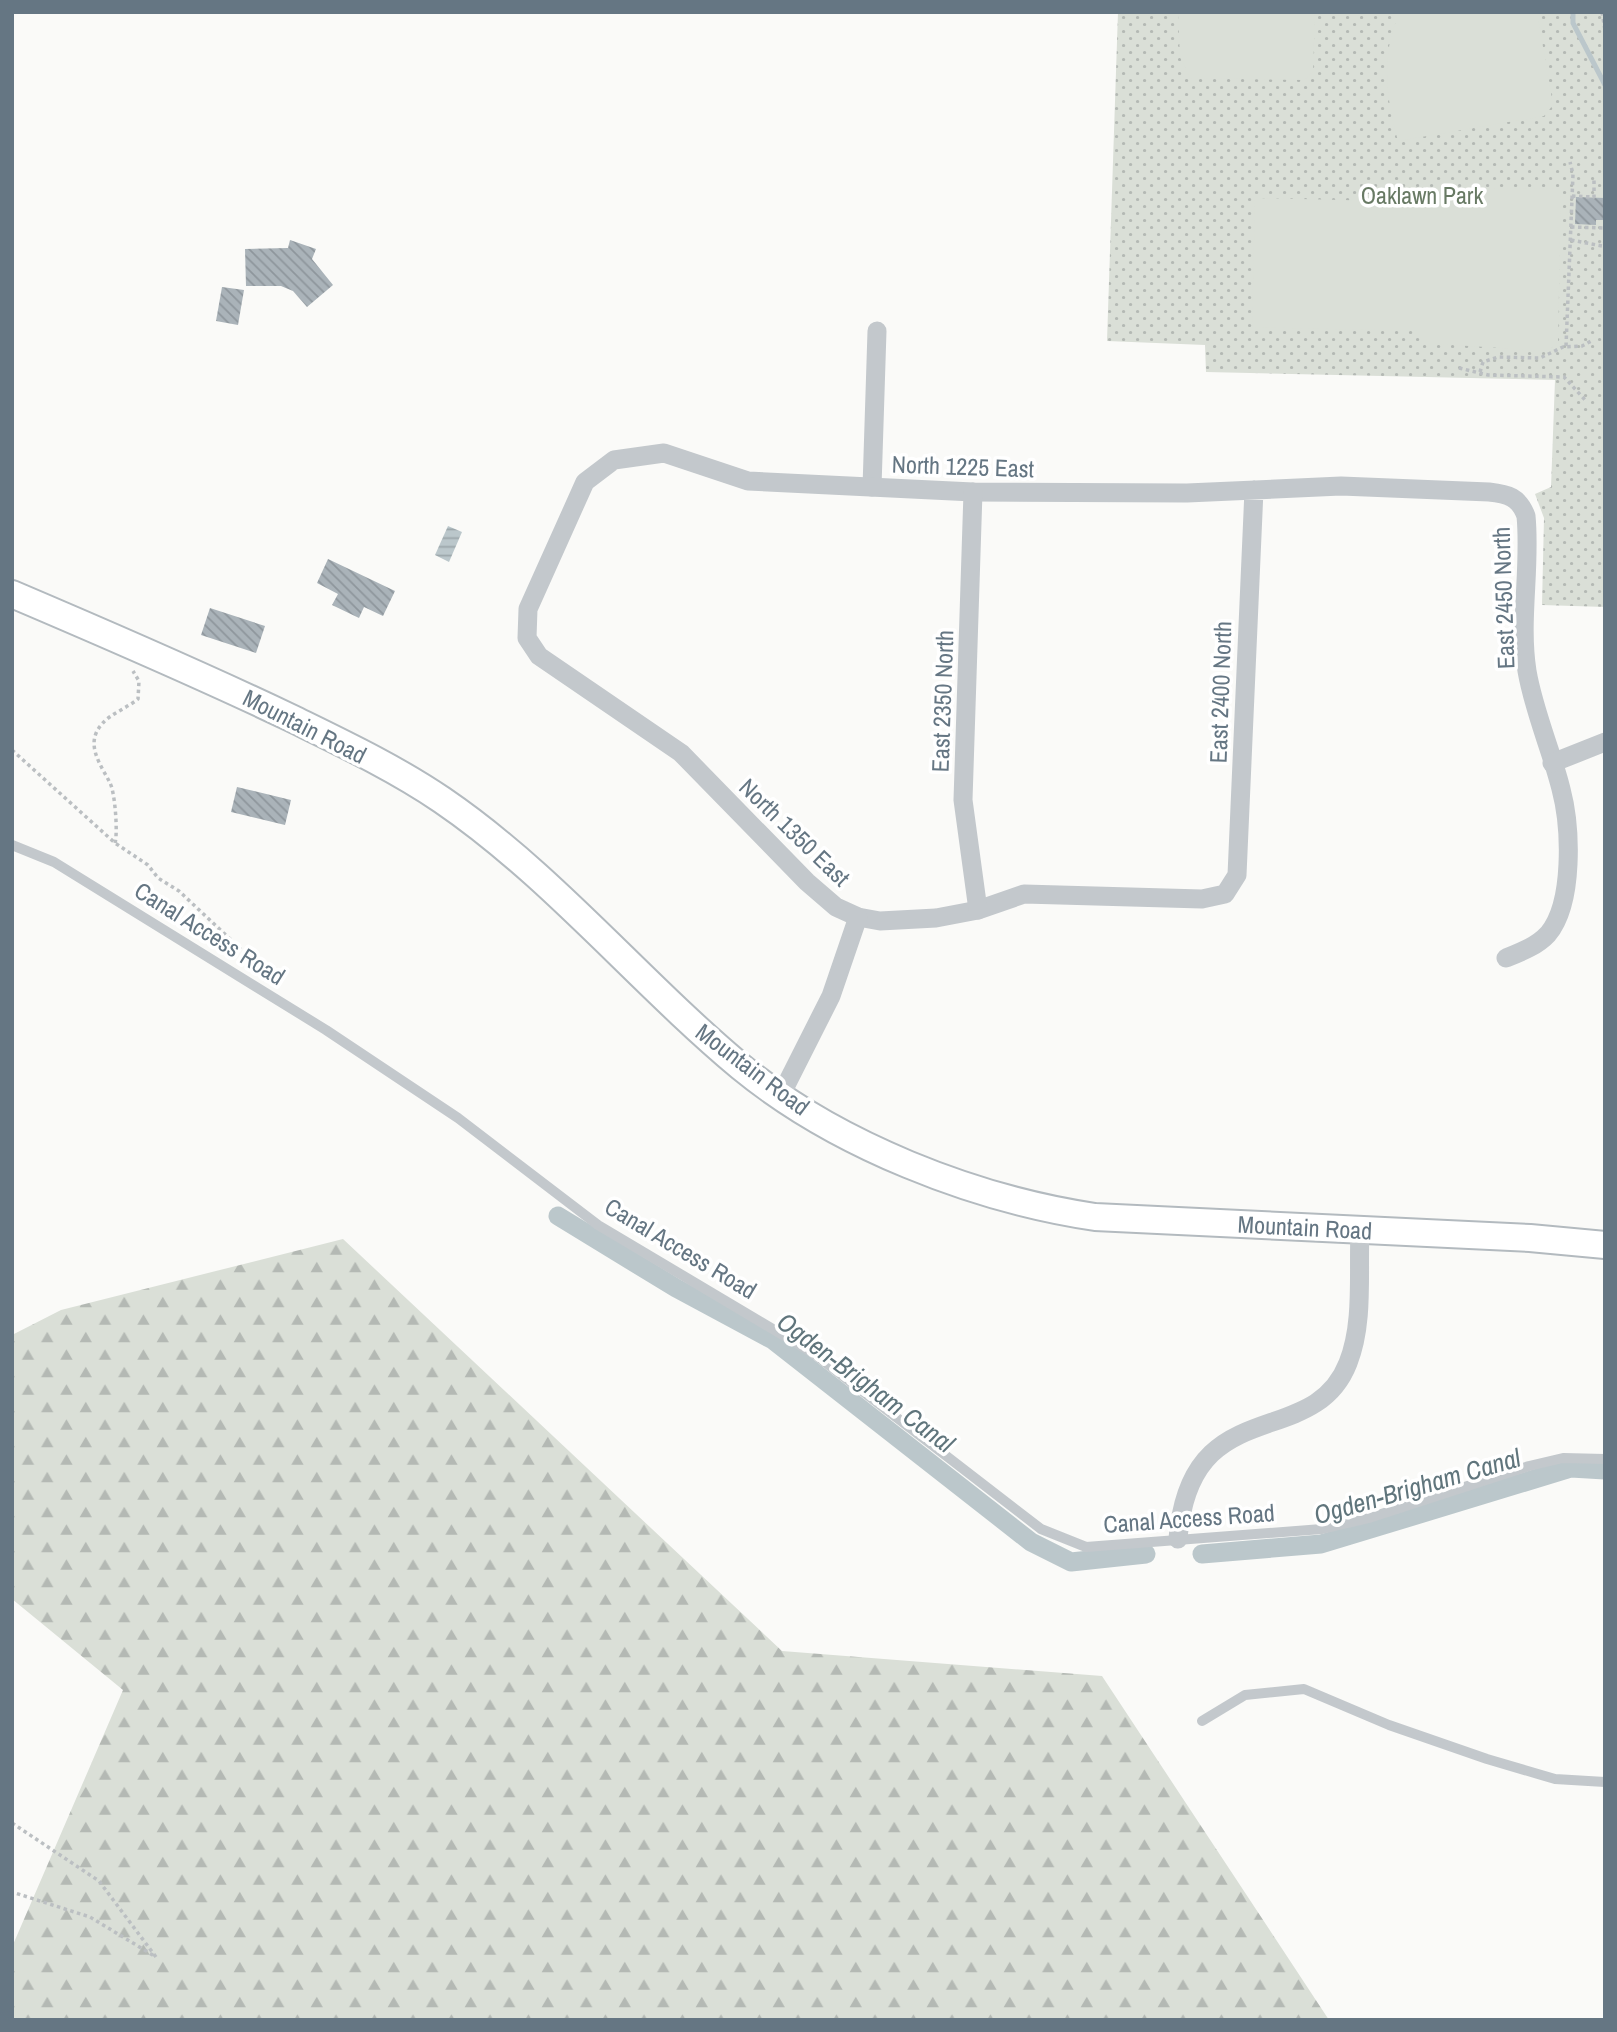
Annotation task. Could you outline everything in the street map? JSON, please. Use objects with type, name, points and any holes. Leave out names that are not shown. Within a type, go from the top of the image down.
[{"type":"street","points":[[872,487],[877,331]]},
{"type":"street","name":"North 1225 East","points":[[539,656],[527,638],[528,609],[585,482],[614,460],[664,453],[748,481],[973,492],[1187,493],[1341,486],[1475,491],[1499,493],[1517,500]]},
{"type":"street","name":"East 2400 North","points":[[1225,894],[1237,875],[1254,490]]},
{"type":"street","name":"East 2350 North","points":[[973,492],[963,800],[978,910]]},
{"type":"street","name":"East 2450 North","points":[[1506,958],[1532,947],[1548,934],[1559,915],[1567,870],[1561,789],[1527,669],[1524,618],[1527,531],[1526,516],[1517,500]]},
{"type":"street","name":"Mountain Road","points":[[12,594],[132,645],[334,739],[442,800],[497,841],[744,1069],[820,1120],[909,1164],[992,1196],[1042,1209],[1095,1217],[1530,1238],[1605,1245]]},
{"type":"street","name":"North 1350 East","points":[[539,656],[681,753],[807,882],[836,907],[858,917],[906,922],[978,910],[1024,894],[1202,899],[1225,894]]},
{"type":"street","points":[[1552,763],[1605,742]]},
{"type":"street","points":[[781,1095],[831,996],[858,917]]},
{"type":"street","points":[[1178,1539],[1180,1515],[1188,1490],[1210,1453],[1249,1430],[1316,1403],[1331,1390],[1348,1365],[1356,1335],[1360,1230]]},
{"type":"lane","name":"Canal Access Road","points":[[12,845],[54,862],[244,979],[458,1118],[598,1225],[813,1353],[1041,1530],[1086,1547],[1322,1530],[1369,1518],[1529,1466],[1563,1458],[1605,1459]]},
{"type":"lane","points":[[1202,1721],[1245,1695],[1304,1689],[1389,1725],[1488,1759],[1555,1779],[1605,1782]]},
{"type":"path","points":[[1602,12],[1605,30]]},
{"type":"path","points":[[1566,346],[1572,197],[1570,162]]},
{"type":"path","points":[[1572,197],[1594,197],[1594,180]]},
{"type":"path","points":[[1571,227],[1605,228]]},
{"type":"path","points":[[1571,240],[1602,246],[1605,242]]},
{"type":"path","points":[[1480,372],[1483,362],[1491,358],[1540,358],[1566,346],[1582,346],[1593,340]]},
{"type":"path","points":[[1459,368],[1488,375],[1564,377],[1587,402]]},
{"type":"path","points":[[115,843],[117,822],[111,784],[93,748],[96,733],[103,722],[138,699],[139,681],[130,666],[132,645]]},
{"type":"path","points":[[12,750],[115,843],[148,866],[158,878],[179,891],[246,954],[249,961],[244,979]]},
{"type":"path","points":[[12,1823],[99,1881],[156,1958],[90,1917],[12,1892]]},
{"type":"green space","name":"Oaklawn Park","points":[[1118,12],[1605,12],[1605,607],[1542,605],[1544,518],[1535,494],[1551,487],[1555,380],[1206,372],[1205,345],[1107,341]]},
{"type":"green space","points":[[1178,12],[1315,12],[1313,72],[1304,80],[1190,78],[1180,57]]},
{"type":"green space","points":[[1400,12],[1537,12],[1553,105],[1544,116],[1398,141],[1390,109],[1387,60]]},
{"type":"green space","points":[[1425,188],[1561,189],[1558,341],[1549,351],[1420,343],[1420,331],[1252,327],[1255,198],[1424,202]]},
{"type":"green space","points":[[343,1239],[782,1651],[1102,1676],[1329,2020],[12,2020],[12,1947],[123,1690],[12,1599],[12,1335],[61,1310]]},
{"type":"shaded area","points":[[448,526],[462,532],[449,562],[435,555]]},
{"type":"building","points":[[1576,197],[1605,198],[1605,220],[1596,220],[1596,225],[1575,224]]},
{"type":"building","points":[[290,240],[316,249],[312,259],[333,285],[307,307],[293,291],[281,286],[246,286],[245,249],[288,248]]},
{"type":"building","points":[[222,287],[244,290],[238,325],[216,321]]},
{"type":"building","points":[[328,559],[395,591],[383,616],[364,607],[359,618],[332,605],[338,594],[317,583]]},
{"type":"building","points":[[210,608],[265,626],[256,653],[201,635]]},
{"type":"building","points":[[237,787],[291,800],[285,825],[231,812]]},
{"type":"waterway","points":[[1573,12],[1573,23],[1605,85]]},
{"type":"waterway","name":"Ogden-Brigham Canal","points":[[558,1216],[676,1288],[773,1340],[1031,1542],[1071,1562],[1146,1554]]},
{"type":"waterway","name":"Ogden-Brigham Canal","points":[[1202,1554],[1321,1544],[1571,1468],[1605,1470]]}]
